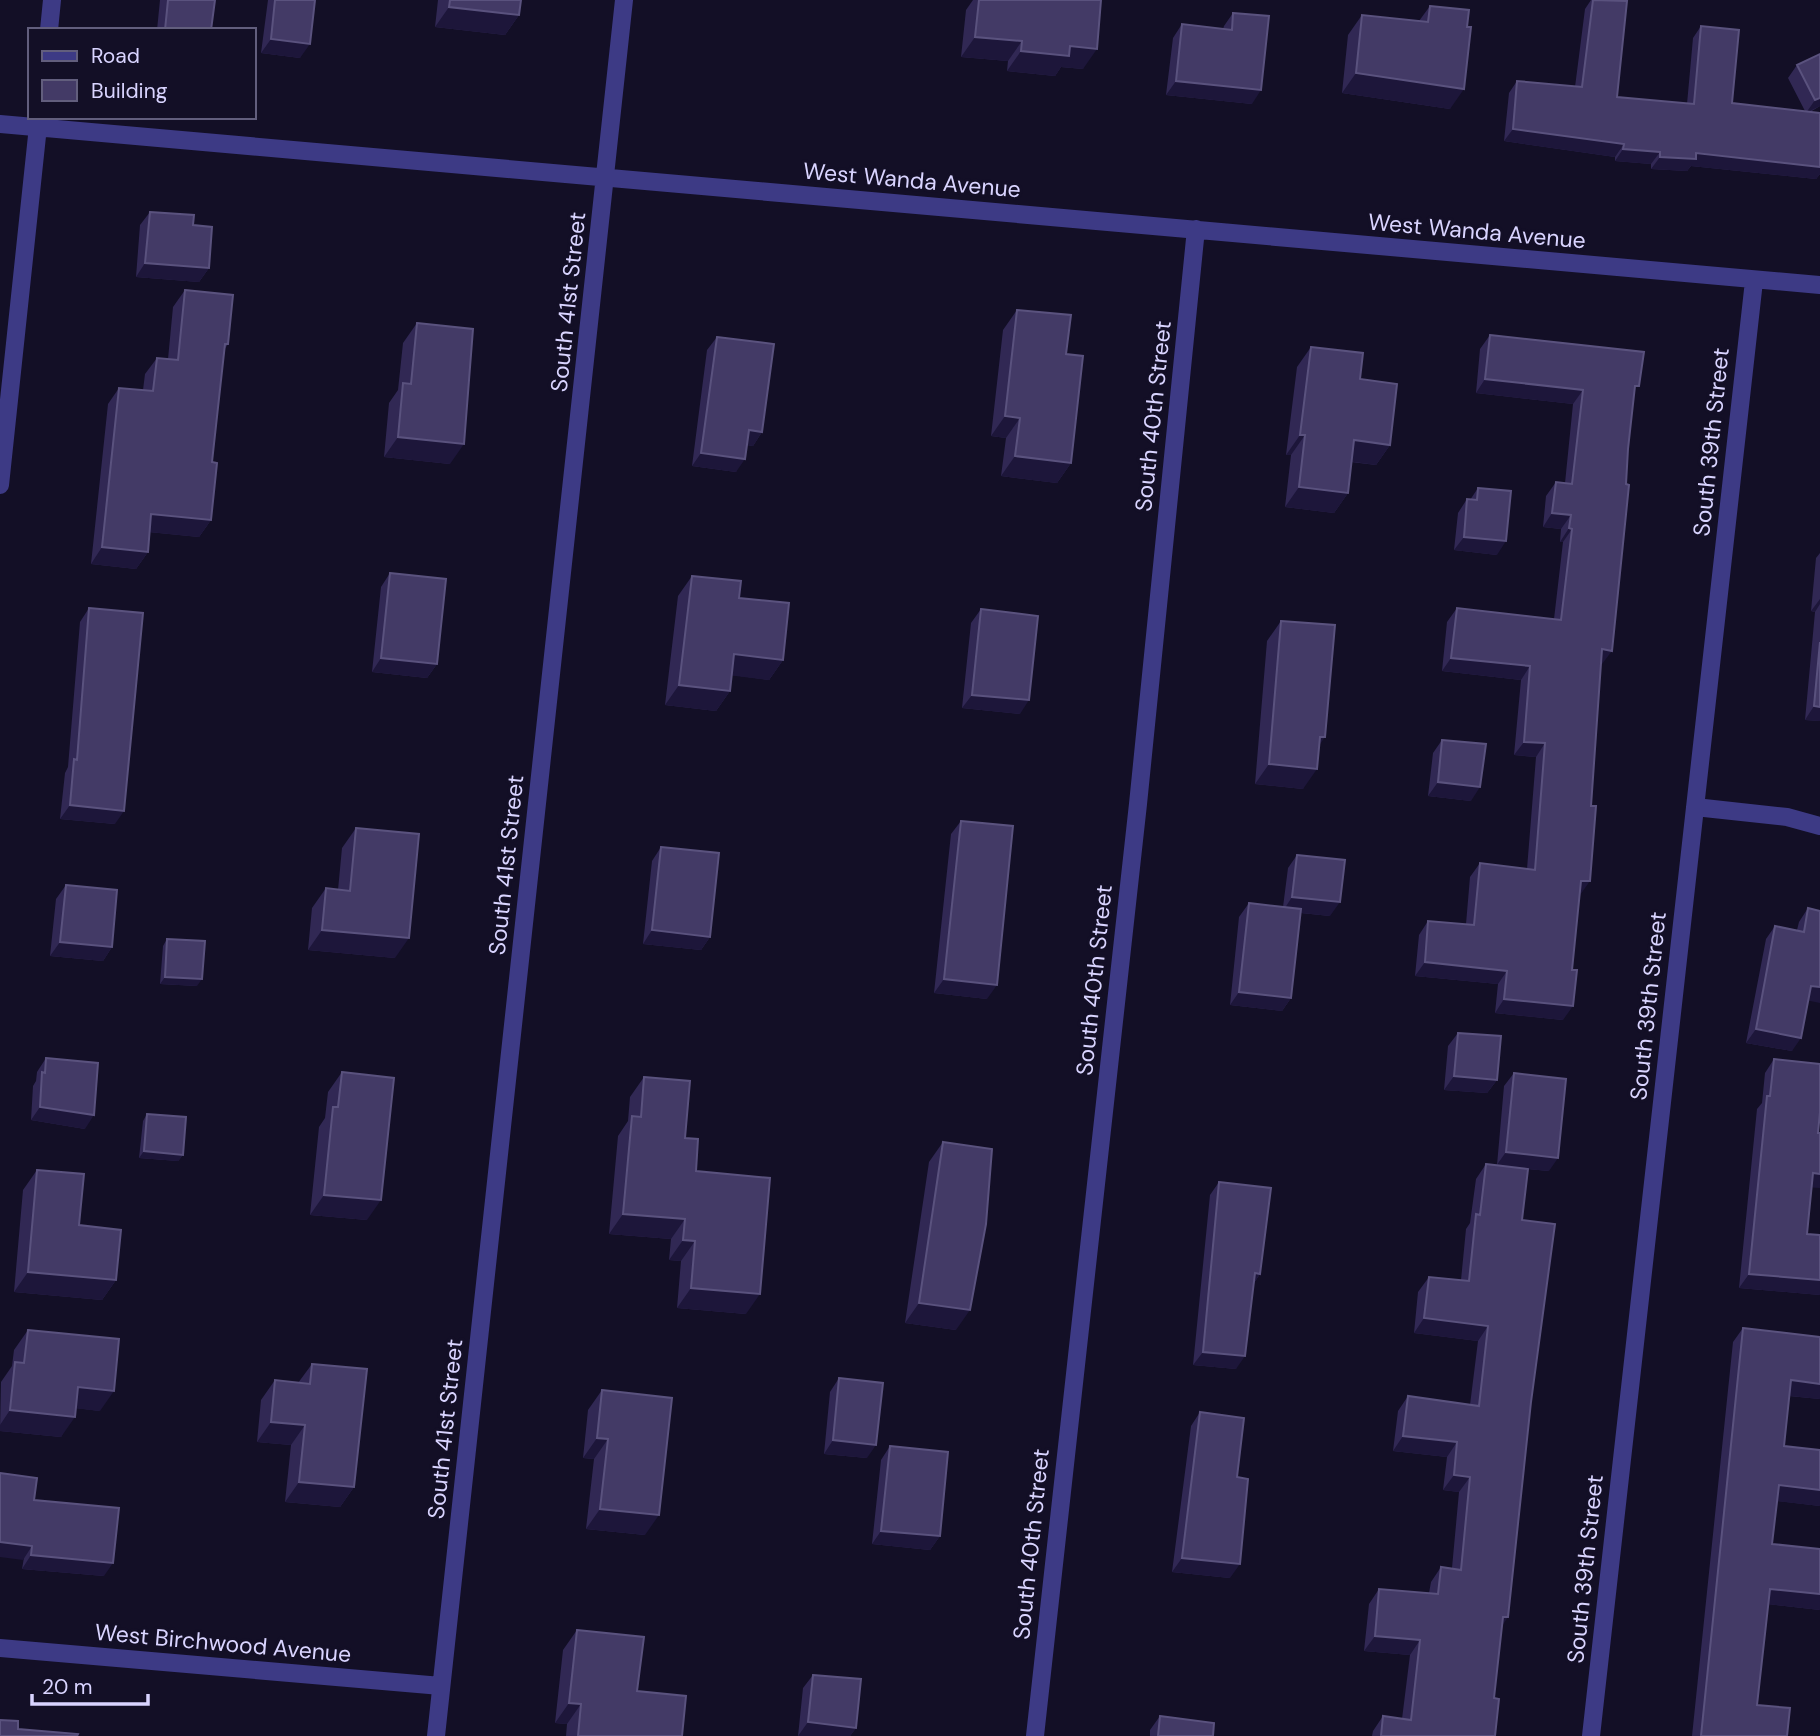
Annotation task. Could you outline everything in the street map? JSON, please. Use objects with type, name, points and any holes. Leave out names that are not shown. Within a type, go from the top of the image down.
[{"type":"street","points":[[49,28],[52,0]]},
{"type":"street","name":"South 41st Street","points":[[436,1736],[624,0]]},
{"type":"street","points":[[0,485],[39,122]]},
{"type":"street","name":"West Wanda Avenue","points":[[0,124],[39,122],[606,179],[1820,285]]},
{"type":"street","name":"South 40th Street","points":[[1035,1736],[1138,804],[1196,229]]},
{"type":"street","name":"South 39th Street","points":[[1591,1736],[1754,281]]},
{"type":"street","points":[[1695,807],[1787,817],[1820,826]]},
{"type":"street","name":"West Birchwood Avenue","points":[[0,1648],[441,1686]]},
{"type":"building","points":[[168,0],[215,0],[211,28],[165,28]]},
{"type":"building","points":[[275,0],[315,0],[310,44],[271,39]]},
{"type":"building","points":[[450,0],[521,0],[519,15],[449,7]]},
{"type":"building","points":[[979,0],[1101,0],[1097,49],[1070,46],[1069,56],[1021,51],[1022,41],[975,37]]},
{"type":"building","points":[[1593,0],[1627,1],[1617,97],[1694,104],[1701,26],[1739,30],[1732,103],[1820,113],[1820,167],[1696,153],[1696,159],[1660,157],[1660,152],[1623,149],[1624,144],[1513,129],[1517,81],[1582,87]]},
{"type":"building","points":[[1430,6],[1469,10],[1467,27],[1471,27],[1464,89],[1356,73],[1362,15],[1428,22]]},
{"type":"building","points":[[1233,13],[1269,16],[1261,90],[1176,81],[1182,24],[1232,30]]},
{"type":"building","points":[[1820,54],[1820,98],[1815,100],[1797,65]]},
{"type":"building","points":[[150,212],[194,215],[193,225],[212,227],[209,268],[145,263]]},
{"type":"building","points":[[185,290],[233,295],[212,462],[217,463],[211,520],[151,514],[148,552],[102,547],[119,388],[153,391],[157,358],[178,360]]},
{"type":"building","points":[[1017,310],[1071,315],[1066,354],[1083,356],[1071,463],[1015,456],[1020,418],[1005,416]]},
{"type":"building","points":[[417,323],[473,329],[464,444],[398,437],[403,383],[411,384]]},
{"type":"building","points":[[1490,335],[1644,352],[1639,386],[1635,386],[1628,449],[1626,484],[1629,485],[1612,651],[1602,649],[1591,806],[1596,806],[1590,881],[1581,881],[1572,970],[1577,970],[1573,1006],[1504,999],[1507,971],[1425,962],[1428,921],[1474,925],[1480,863],[1535,870],[1545,743],[1524,742],[1530,666],[1451,658],[1457,608],[1561,620],[1572,529],[1569,528],[1571,515],[1552,513],[1556,482],[1572,484],[1583,390],[1485,379]]},
{"type":"building","points":[[717,337],[774,344],[762,432],[749,430],[745,459],[701,453]]},
{"type":"building","points":[[1311,347],[1363,353],[1360,379],[1397,384],[1390,445],[1354,440],[1348,493],[1299,487],[1305,435],[1300,435]]},
{"type":"building","points":[[1478,488],[1511,491],[1506,541],[1464,537],[1467,499],[1477,500]]},
{"type":"building","points":[[390,573],[446,579],[437,664],[381,658]]},
{"type":"building","points":[[692,576],[741,581],[739,598],[789,603],[783,660],[734,654],[730,691],[679,685]]},
{"type":"building","points":[[89,608],[143,613],[124,811],[70,805],[74,759],[77,760]]},
{"type":"building","points":[[981,609],[1038,616],[1029,700],[972,695]]},
{"type":"building","points":[[1281,621],[1335,625],[1325,737],[1320,737],[1317,769],[1269,764]]},
{"type":"building","points":[[1820,642],[1820,707],[1814,706]]},
{"type":"building","points":[[1442,740],[1486,744],[1480,787],[1438,782]]},
{"type":"building","points":[[961,821],[1013,826],[997,985],[944,979]]},
{"type":"building","points":[[356,828],[419,834],[409,938],[322,930],[326,888],[350,891]]},
{"type":"building","points":[[661,847],[719,853],[710,937],[652,930]]},
{"type":"building","points":[[1297,855],[1345,860],[1340,902],[1292,897]]},
{"type":"building","points":[[66,885],[117,890],[112,947],[60,942]]},
{"type":"building","points":[[1249,903],[1301,909],[1291,998],[1239,992]]},
{"type":"building","points":[[1808,908],[1820,911],[1820,987],[1811,986],[1801,1038],[1756,1029],[1775,926],[1804,932]]},
{"type":"building","points":[[167,939],[205,941],[202,979],[165,977]]},
{"type":"building","points":[[1458,1033],[1501,1036],[1497,1080],[1454,1076]]},
{"type":"building","points":[[46,1058],[98,1063],[94,1115],[40,1107],[42,1072],[45,1073]]},
{"type":"building","points":[[1774,1059],[1820,1064],[1820,1174],[1813,1173],[1807,1234],[1820,1235],[1820,1280],[1749,1274],[1767,1096],[1770,1096]]},
{"type":"building","points":[[342,1072],[394,1078],[381,1200],[324,1195],[333,1107],[338,1107]]},
{"type":"building","points":[[1514,1073],[1566,1079],[1558,1158],[1506,1152]]},
{"type":"building","points":[[644,1077],[690,1081],[685,1138],[698,1139],[696,1171],[770,1178],[760,1294],[691,1288],[695,1241],[683,1240],[685,1219],[623,1214],[632,1116],[641,1117]]},
{"type":"building","points":[[147,1114],[186,1117],[183,1155],[144,1151]]},
{"type":"building","points":[[943,1142],[992,1149],[986,1224],[970,1310],[919,1303]]},
{"type":"building","points":[[1486,1164],[1528,1169],[1522,1220],[1555,1224],[1531,1402],[1508,1617],[1503,1617],[1494,1698],[1499,1699],[1495,1736],[1381,1736],[1383,1716],[1411,1720],[1420,1640],[1375,1636],[1379,1589],[1438,1594],[1441,1567],[1461,1570],[1470,1477],[1454,1475],[1457,1442],[1403,1436],[1408,1396],[1479,1406],[1488,1326],[1424,1318],[1429,1277],[1469,1281],[1476,1214],[1480,1215]]},
{"type":"building","points":[[37,1170],[84,1174],[79,1225],[121,1230],[116,1280],[28,1272]]},
{"type":"building","points":[[1219,1182],[1271,1188],[1260,1274],[1255,1273],[1245,1356],[1203,1352]]},
{"type":"building","points":[[1743,1328],[1820,1337],[1820,1384],[1791,1380],[1784,1446],[1820,1450],[1820,1490],[1779,1485],[1772,1544],[1820,1549],[1820,1594],[1770,1589],[1757,1705],[1790,1708],[1787,1736],[1701,1736]]},
{"type":"building","points":[[28,1330],[119,1339],[114,1391],[78,1387],[75,1417],[10,1410],[15,1362],[24,1363]]},
{"type":"building","points":[[312,1364],[367,1369],[354,1487],[299,1482],[305,1425],[271,1422],[275,1380],[310,1384]]},
{"type":"building","points":[[839,1378],[883,1383],[876,1445],[833,1440]]},
{"type":"building","points":[[602,1390],[672,1398],[659,1515],[600,1509],[608,1439],[597,1438]]},
{"type":"building","points":[[1200,1412],[1244,1418],[1237,1477],[1248,1479],[1240,1564],[1182,1558]]},
{"type":"building","points":[[890,1446],[948,1452],[940,1536],[881,1531]]},
{"type":"building","points":[[0,1473],[37,1478],[34,1500],[119,1508],[113,1563],[31,1555],[32,1546],[0,1542]]},
{"type":"building","points":[[577,1630],[644,1637],[637,1691],[686,1696],[682,1736],[578,1736],[581,1704],[569,1703]]},
{"type":"building","points":[[813,1675],[861,1679],[856,1728],[808,1722]]},
{"type":"building","points":[[1160,1716],[1214,1723],[1213,1736],[1158,1736]]},
{"type":"building","points":[[0,1720],[18,1721],[18,1729],[78,1734],[0,1736]]}]
